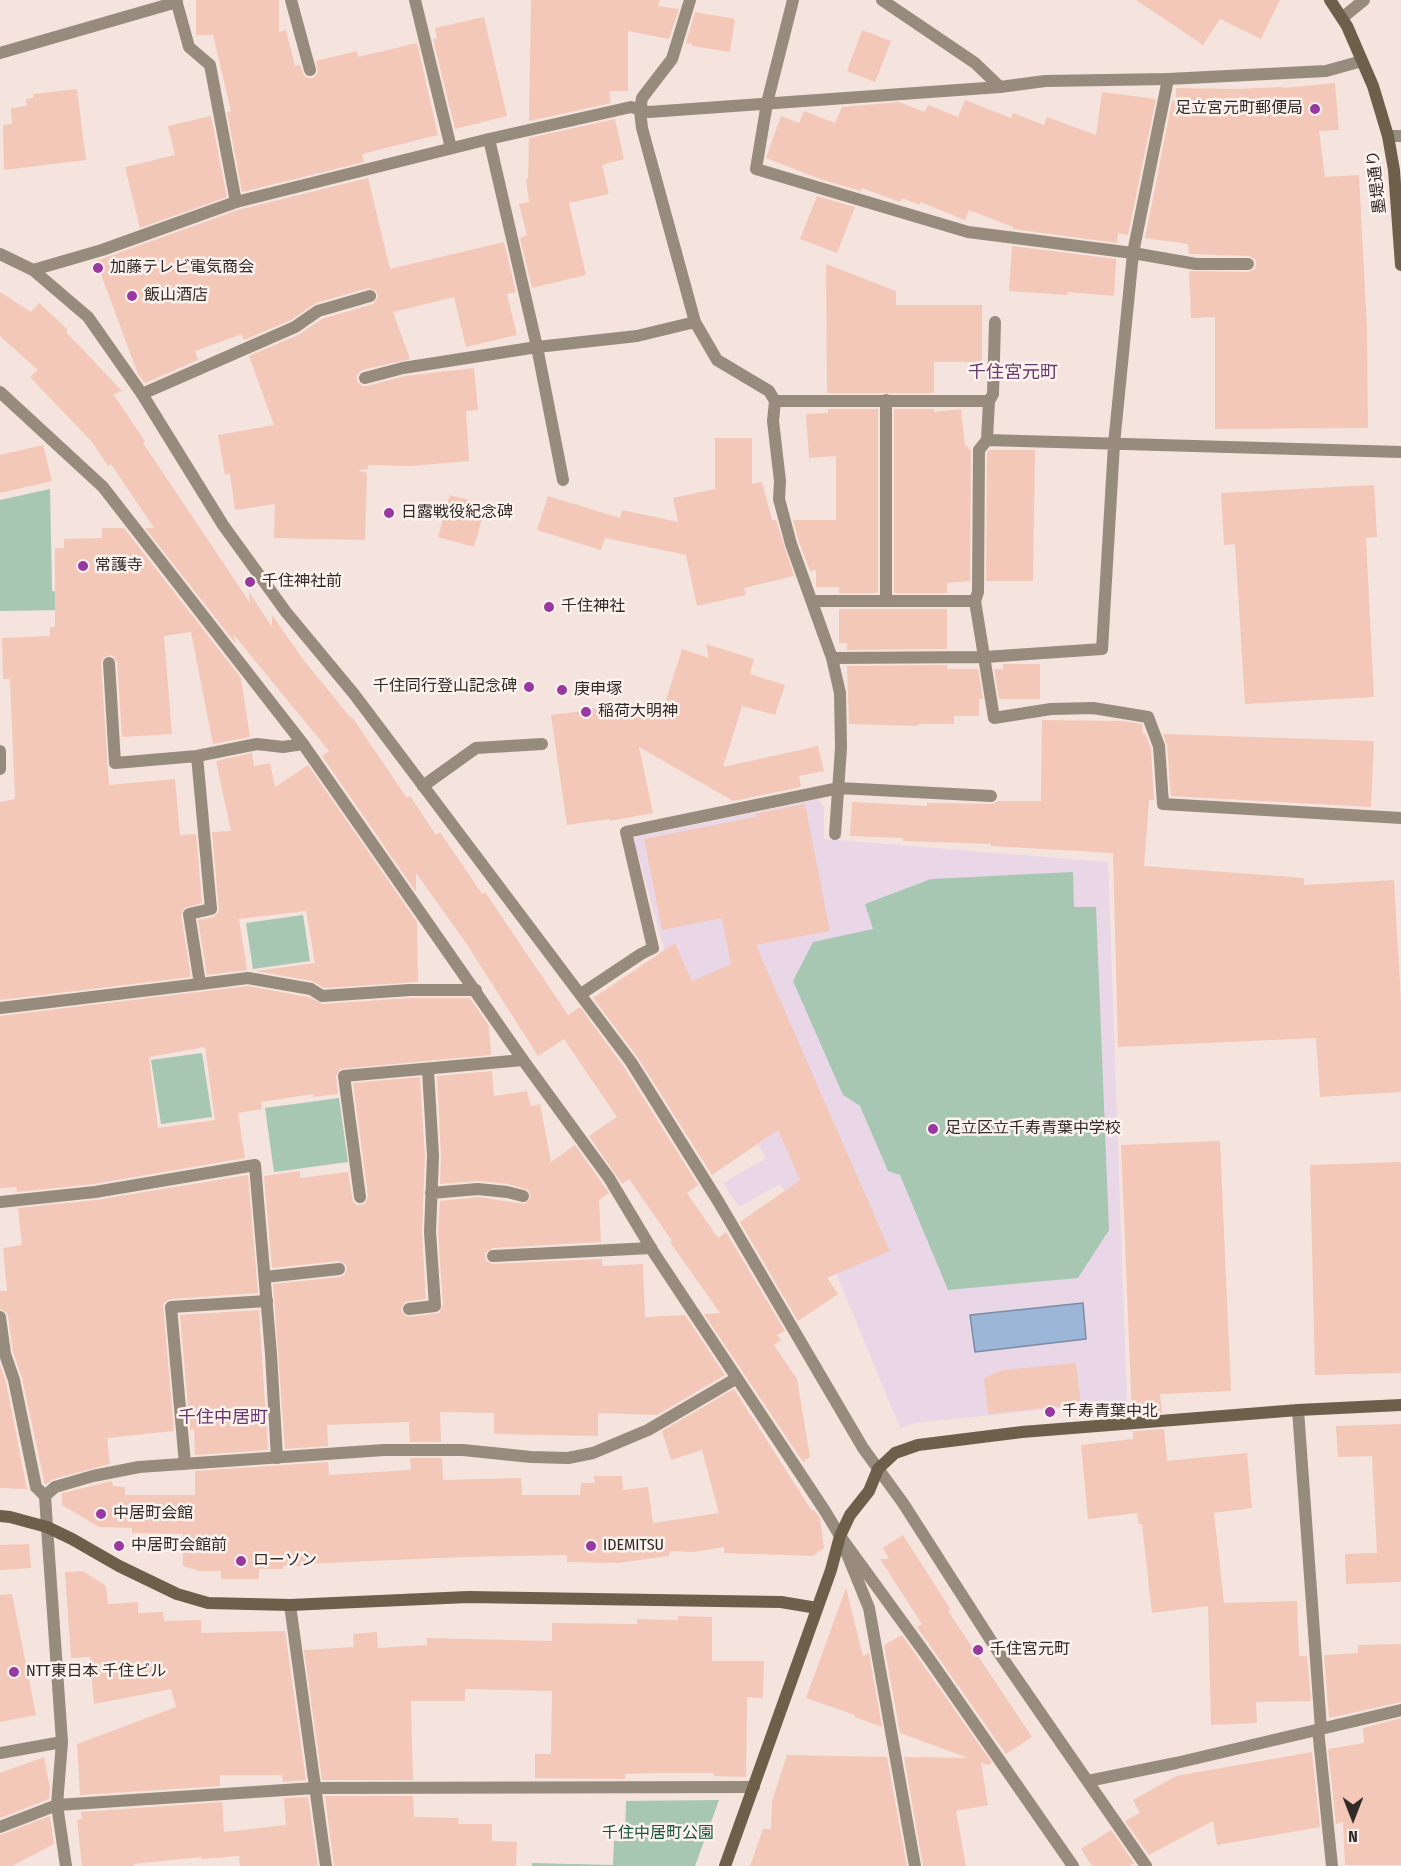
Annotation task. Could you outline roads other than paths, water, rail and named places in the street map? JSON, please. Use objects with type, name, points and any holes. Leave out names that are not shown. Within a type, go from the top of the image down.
[{"type":"street","points":[[291,0],[310,70]]},
{"type":"street","points":[[415,0],[452,148]]},
{"type":"street","points":[[690,0],[672,59],[642,98],[640,110],[642,128],[695,322],[717,360],[768,391],[775,401],[773,422],[780,481],[779,499],[791,544],[832,658],[840,693],[839,788],[835,834]]},
{"type":"street","points":[[793,0],[767,103],[756,169],[968,232],[1133,253],[1196,264],[1248,264]]},
{"type":"street","points":[[882,0],[975,63],[1000,87]]},
{"type":"street","name":"墨堤通り","points":[[1330,0],[1342,18],[1373,86],[1388,136],[1394,170],[1401,265]]},
{"type":"street","points":[[1342,18],[1364,0]]},
{"type":"street","points":[[0,53],[176,1],[189,47],[210,64],[236,202]]},
{"type":"street","points":[[33,270],[102,250],[236,202],[489,139],[631,107],[649,112],[1000,87],[1045,81],[1168,79],[1326,71],[1362,61]]},
{"type":"street","points":[[832,658],[985,657],[1102,649],[1114,444],[1133,253],[1168,79]]},
{"type":"street","points":[[1388,136],[1401,136]]},
{"type":"street","points":[[489,139],[537,347],[563,480]]},
{"type":"street","points":[[0,254],[33,270],[88,317],[142,394],[223,525],[286,612],[354,694],[631,1062],[718,1201],[863,1448],[903,1503],[999,1653],[1146,1866]]},
{"type":"street","points":[[142,394],[295,327],[318,311],[370,296]]},
{"type":"street","points":[[365,378],[403,368],[537,347],[637,336],[695,322]]},
{"type":"street","points":[[995,322],[993,394],[989,401],[987,440],[979,450],[978,592],[975,601],[994,718],[1051,709],[1093,708],[1148,717],[1159,746],[1163,804],[1401,818]]},
{"type":"street","points":[[0,392],[103,487],[303,744],[523,1060],[609,1178],[651,1248],[840,1536],[930,1660],[1073,1866]]},
{"type":"street","points":[[886,400],[886,601]]},
{"type":"street","points":[[775,401],[989,401]]},
{"type":"street","points":[[987,440],[1401,452]]},
{"type":"street","points":[[812,601],[975,601]]},
{"type":"street","points":[[109,663],[115,763],[197,756],[257,744],[284,747],[303,744]]},
{"type":"street","points":[[423,786],[476,748],[542,744]]},
{"type":"street","points":[[0,751],[0,770]]},
{"type":"street","points":[[197,756],[211,909],[189,914],[200,984]]},
{"type":"street","points":[[581,994],[653,948],[626,832],[839,788],[991,796]]},
{"type":"street","points":[[0,1008],[248,978],[311,989],[322,996],[410,990],[476,990]]},
{"type":"street","points":[[360,1197],[344,1076],[523,1060]]},
{"type":"street","points":[[409,1310],[435,1306],[430,1232],[433,1156],[428,1070]]},
{"type":"street","points":[[0,1202],[95,1192],[255,1165],[277,1458]]},
{"type":"street","points":[[431,1193],[478,1189],[523,1196]]},
{"type":"street","points":[[493,1256],[651,1248]]},
{"type":"street","points":[[265,1277],[339,1269]]},
{"type":"street","points":[[185,1464],[171,1307],[267,1301]]},
{"type":"street","points":[[0,1317],[5,1354],[14,1380],[36,1487],[45,1496],[62,1742],[57,1805],[66,1866]]},
{"type":"street","points":[[45,1496],[55,1487],[93,1476],[139,1467],[384,1450],[463,1450],[531,1457],[568,1458],[593,1453],[648,1430],[737,1378]]},
{"type":"street","points":[[725,1866],[831,1570],[840,1536],[850,1515],[869,1491],[878,1469],[895,1453],[918,1445],[1022,1432],[1298,1410],[1401,1405]]},
{"type":"street","points":[[1298,1410],[1319,1729],[1332,1866]]},
{"type":"street","points":[[0,1516],[47,1527],[177,1594],[208,1603],[290,1605],[492,1598],[781,1602],[817,1608]]},
{"type":"street","points":[[840,1536],[869,1608],[915,1866]]},
{"type":"street","points":[[290,1605],[326,1866]]},
{"type":"street","points":[[1088,1781],[1176,1763],[1401,1710]]},
{"type":"street","points":[[0,1753],[62,1742]]},
{"type":"street","points":[[0,1827],[57,1805],[315,1788],[754,1787]]},
{"type":"water","points":[[1083,1303],[1086,1339],[975,1352],[970,1315]]},
{"type":"place","name":"足立宮元町郵便局","points":[[1315,109]]},
{"type":"place","name":"加藤テレビ電気商会","points":[[98,268]]},
{"type":"place","name":"飯山酒店","points":[[132,296]]},
{"type":"place","name":"日露戦役紀念碑","points":[[389,513]]},
{"type":"place","name":"常護寺","points":[[83,566]]},
{"type":"place","name":"千住神社前","points":[[250,582]]},
{"type":"place","name":"千住神社","points":[[549,607]]},
{"type":"place","name":"千住同行登山記念碑","points":[[529,687]]},
{"type":"place","name":"庚申塚","points":[[562,690]]},
{"type":"place","name":"稲荷大明神","points":[[586,712]]},
{"type":"place","name":"足立区立千寿青葉中学校","points":[[933,1129]]},
{"type":"place","name":"千寿青葉中北","points":[[1050,1412]]},
{"type":"place","name":"中居町会館","points":[[101,1514]]},
{"type":"place","name":"中居町会館前","points":[[119,1546]]},
{"type":"place","name":"IDEMITSU","points":[[591,1546]]},
{"type":"place","name":"ローソン","points":[[241,1561]]},
{"type":"place","name":"千住宮元町","points":[[978,1650]]},
{"type":"place","name":"NTT東日本 千住ビル","points":[[14,1672]]},
{"type":"district","name":"千住宮元町","points":[[1013,373]]},
{"type":"district","name":"千住中居町","points":[[223,1418]]},
{"type":"park label","name":"千住中居町公園","points":[[658,1834]]}]
